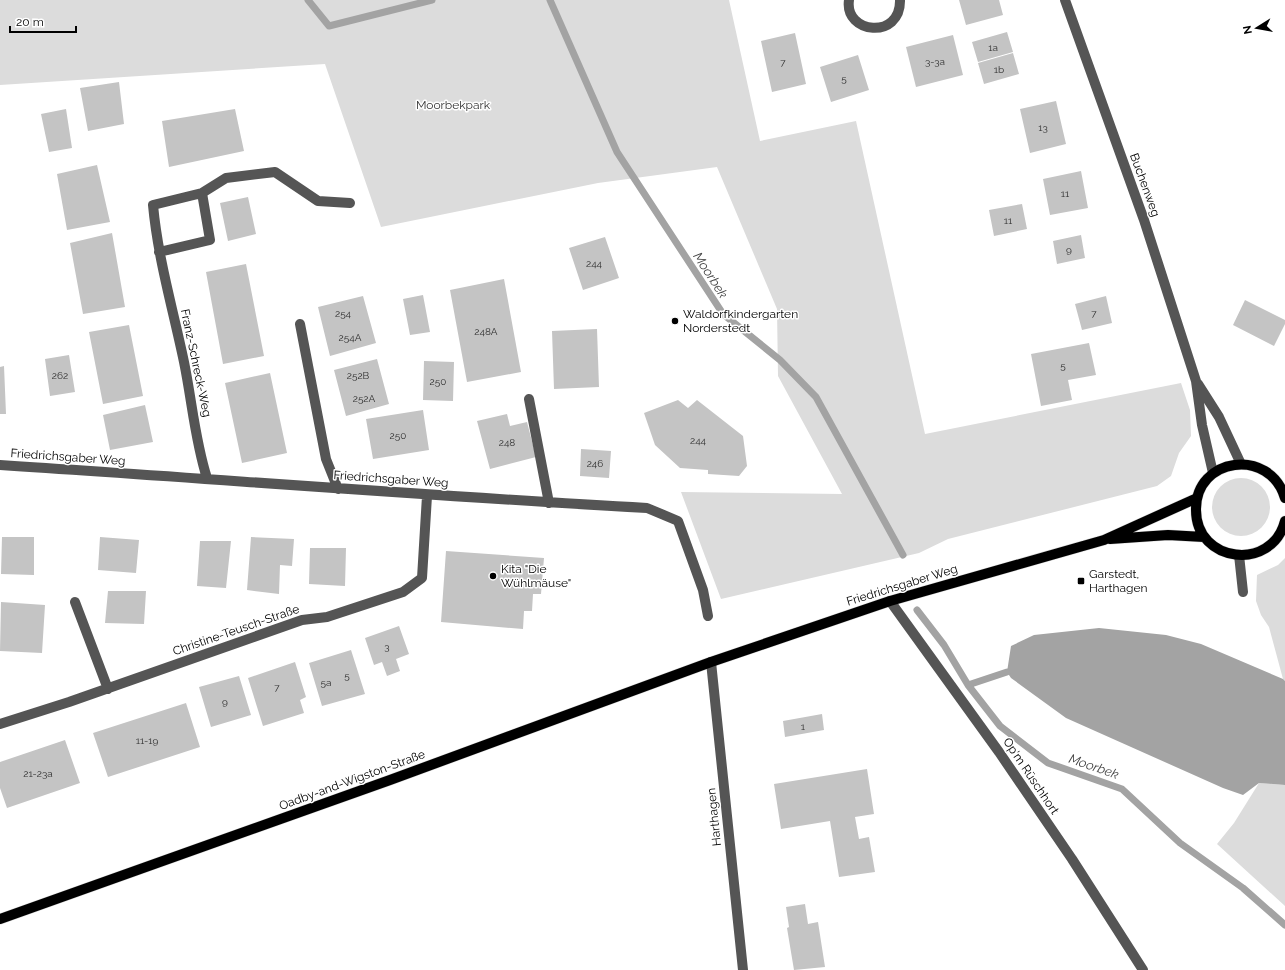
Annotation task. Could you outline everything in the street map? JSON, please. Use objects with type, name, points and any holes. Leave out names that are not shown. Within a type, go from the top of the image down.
[{"type":"main road","points":[[1285,498],[1281,481],[1260,468],[1241,464],[1226,466],[1213,473],[1203,484],[1197,498],[1196,518],[1204,537],[1216,548],[1231,554],[1239,555],[1256,553],[1267,547],[1277,538],[1285,522]]},
{"type":"main road","points":[[1104,540],[1197,498]]},
{"type":"main road","points":[[1104,540],[1168,535],[1204,537]]},
{"type":"main road","name":"Friedrichsgaber Weg","points":[[711,662],[890,601],[1104,540]]},
{"type":"main road","name":"Oadby-and-Wigston-Straße","points":[[0,918],[390,780],[711,662]]},
{"type":"street","points":[[849,0],[851,15],[860,24],[872,29],[884,27],[895,20],[900,8],[900,0]]},
{"type":"street","name":"Buchenweg","points":[[1065,0],[1144,220],[1196,381],[1202,425],[1213,473]]},
{"type":"street","points":[[159,252],[210,240],[202,193],[226,178],[275,172],[318,200],[350,203]]},
{"type":"street","name":"Franz-Schreck-Weg","points":[[202,193],[153,205],[159,252],[194,411],[199,453],[207,478]]},
{"type":"street","points":[[300,324],[326,459],[338,489]]},
{"type":"street","name":"Buchenweg","points":[[1196,381],[1219,417],[1241,464]]},
{"type":"street","points":[[529,399],[549,503]]},
{"type":"street","name":"Friedrichsgaber Weg","points":[[0,465],[207,478],[427,496],[647,508],[678,522],[703,590],[708,616]]},
{"type":"street","name":"Christine-Teusch-Straße","points":[[0,724],[302,620],[327,617],[403,592],[422,578],[427,496]]},
{"type":"street","points":[[1239,555],[1243,592]]},
{"type":"street","name":"Op'm Rüschhort","points":[[890,601],[999,752],[1072,858],[1143,970]]},
{"type":"street","points":[[75,602],[108,688]]},
{"type":"street","name":"Harthagen","points":[[711,662],[743,970]]},
{"type":"green space","name":"Moorbekpark","points":[[0,0],[729,0],[760,141],[856,121],[925,434],[1181,383],[1190,410],[1191,436],[1179,453],[1171,476],[1157,486],[948,539],[919,553],[721,599],[681,492],[842,494],[778,376],[777,309],[717,167],[598,183],[381,227],[325,64],[0,85]]},
{"type":"green space","points":[[1241,478],[1252,480],[1265,491],[1268,496],[1270,507],[1268,518],[1257,531],[1252,534],[1241,536],[1230,534],[1217,523],[1214,518],[1212,507],[1214,496],[1225,483],[1230,480]]},
{"type":"green space","points":[[1285,558],[1285,681],[1283,679],[1269,627],[1261,615],[1256,601],[1257,575],[1278,565]]},
{"type":"green space","points":[[1259,783],[1285,785],[1285,906],[1217,844],[1234,823]]},
{"type":"shaded area","points":[[1099,628],[1166,635],[1201,644],[1283,679],[1285,681],[1285,785],[1259,783],[1243,795],[1223,788],[1066,718],[1011,678],[1007,672],[1011,646],[1034,635]]},
{"type":"building","points":[[959,0],[999,0],[1003,15],[966,25]]},
{"type":"building","points":[[1007,32],[1013,52],[978,62],[972,42]]},
{"type":"building","points":[[795,33],[806,84],[772,92],[761,41]]},
{"type":"building","points":[[953,35],[963,75],[916,87],[906,47]]},
{"type":"building","points":[[1013,53],[1019,74],[984,84],[978,63]]},
{"type":"building","points":[[858,55],[869,90],[831,102],[820,67]]},
{"type":"building","points":[[119,82],[124,124],[88,131],[80,88]]},
{"type":"building","points":[[1056,101],[1066,144],[1030,153],[1020,109]]},
{"type":"building","points":[[66,109],[72,148],[49,152],[41,114]]},
{"type":"building","points":[[235,109],[244,151],[169,167],[162,121]]},
{"type":"building","points":[[97,165],[110,222],[67,230],[57,174]]},
{"type":"building","points":[[1081,171],[1088,208],[1050,215],[1043,179]]},
{"type":"building","points":[[248,197],[256,234],[228,241],[220,203]]},
{"type":"building","points":[[1022,204],[1027,229],[994,236],[989,210]]},
{"type":"building","points":[[112,233],[125,307],[83,314],[70,243]]},
{"type":"building","points":[[1081,235],[1085,258],[1057,264],[1053,241]]},
{"type":"building","points":[[605,237],[619,278],[583,290],[569,248]]},
{"type":"building","points":[[246,264],[264,356],[223,364],[206,272]]},
{"type":"building","points":[[504,279],[521,372],[467,382],[450,290]]},
{"type":"building","points":[[423,295],[430,332],[410,335],[403,299]]},
{"type":"building","points":[[363,296],[376,343],[330,356],[318,307]]},
{"type":"building","points":[[1106,296],[1112,323],[1082,330],[1075,304]]},
{"type":"building","points":[[1245,300],[1285,320],[1285,324],[1274,346],[1233,325]]},
{"type":"building","points":[[129,325],[143,396],[103,404],[89,332]]},
{"type":"building","points":[[597,329],[599,387],[554,389],[552,331]]},
{"type":"building","points":[[1089,343],[1096,375],[1068,380],[1072,400],[1041,406],[1031,354]]},
{"type":"building","points":[[69,355],[75,392],[50,396],[45,359]]},
{"type":"building","points":[[377,359],[389,404],[346,416],[334,370]]},
{"type":"building","points":[[424,361],[454,362],[453,401],[423,400]]},
{"type":"building","points":[[4,366],[6,414],[0,414],[0,367]]},
{"type":"building","points":[[270,373],[287,453],[242,463],[225,383]]},
{"type":"building","points":[[678,400],[688,408],[697,400],[743,436],[747,466],[739,476],[708,474],[708,470],[680,468],[655,445],[644,413]]},
{"type":"building","points":[[145,405],[153,442],[110,450],[103,415]]},
{"type":"building","points":[[423,410],[429,450],[373,459],[366,419]]},
{"type":"building","points":[[507,414],[510,426],[527,422],[536,457],[490,469],[477,421]]},
{"type":"building","points":[[581,449],[611,451],[609,478],[580,476]]},
{"type":"building","points":[[2,537],[34,537],[34,575],[1,574]]},
{"type":"building","points":[[100,537],[139,540],[136,573],[98,570]]},
{"type":"building","points":[[251,537],[294,539],[292,566],[280,565],[279,594],[247,590]]},
{"type":"building","points":[[200,541],[231,541],[226,588],[197,586]]},
{"type":"building","points":[[310,548],[346,548],[345,586],[309,584]]},
{"type":"building","name":"Kita \"Die Wühlmäuse\"","points":[[446,551],[544,558],[541,594],[533,594],[532,611],[524,611],[523,629],[441,622]]},
{"type":"building","points":[[108,591],[146,591],[144,624],[105,623]]},
{"type":"building","points":[[1,602],[45,605],[42,653],[0,651]]},
{"type":"building","points":[[399,626],[409,654],[396,659],[400,671],[387,676],[382,662],[374,665],[365,638]]},
{"type":"building","points":[[351,650],[365,694],[322,706],[309,663]]},
{"type":"building","points":[[295,662],[306,697],[300,700],[304,713],[263,726],[248,678]]},
{"type":"building","points":[[239,676],[251,715],[211,727],[199,687]]},
{"type":"building","points":[[186,703],[200,747],[108,777],[93,733]]},
{"type":"building","points":[[822,714],[824,730],[785,737],[783,721]]},
{"type":"building","points":[[65,740],[80,783],[7,808],[0,788],[0,762]]},
{"type":"building","points":[[867,769],[874,814],[855,817],[859,839],[869,837],[875,872],[839,877],[830,821],[781,829],[774,784]]},
{"type":"building","points":[[805,904],[808,924],[818,922],[825,967],[794,970],[787,928],[789,927],[786,907]]},
{"type":"waterway","name":"Moorbek","points":[[308,0],[329,26],[432,0]]},
{"type":"waterway","name":"Moorbek","points":[[550,0],[617,152],[723,314],[780,360],[816,397],[903,555]]},
{"type":"waterway","name":"Moorbek","points":[[917,610],[944,645],[968,685],[1000,726],[1048,763],[1122,789],[1180,843],[1243,888],[1285,925]]},
{"type":"waterway","points":[[968,685],[1007,672]]},
{"type":"place","name":"Waldorfkindergarten Norderstedt","points":[[675,321]]},
{"type":"place","name":"Kita \"Die Wühlmäuse\"","points":[[493,576]]},
{"type":"place","name":"Garstedt, Harthagen","points":[[1081,581]]}]
